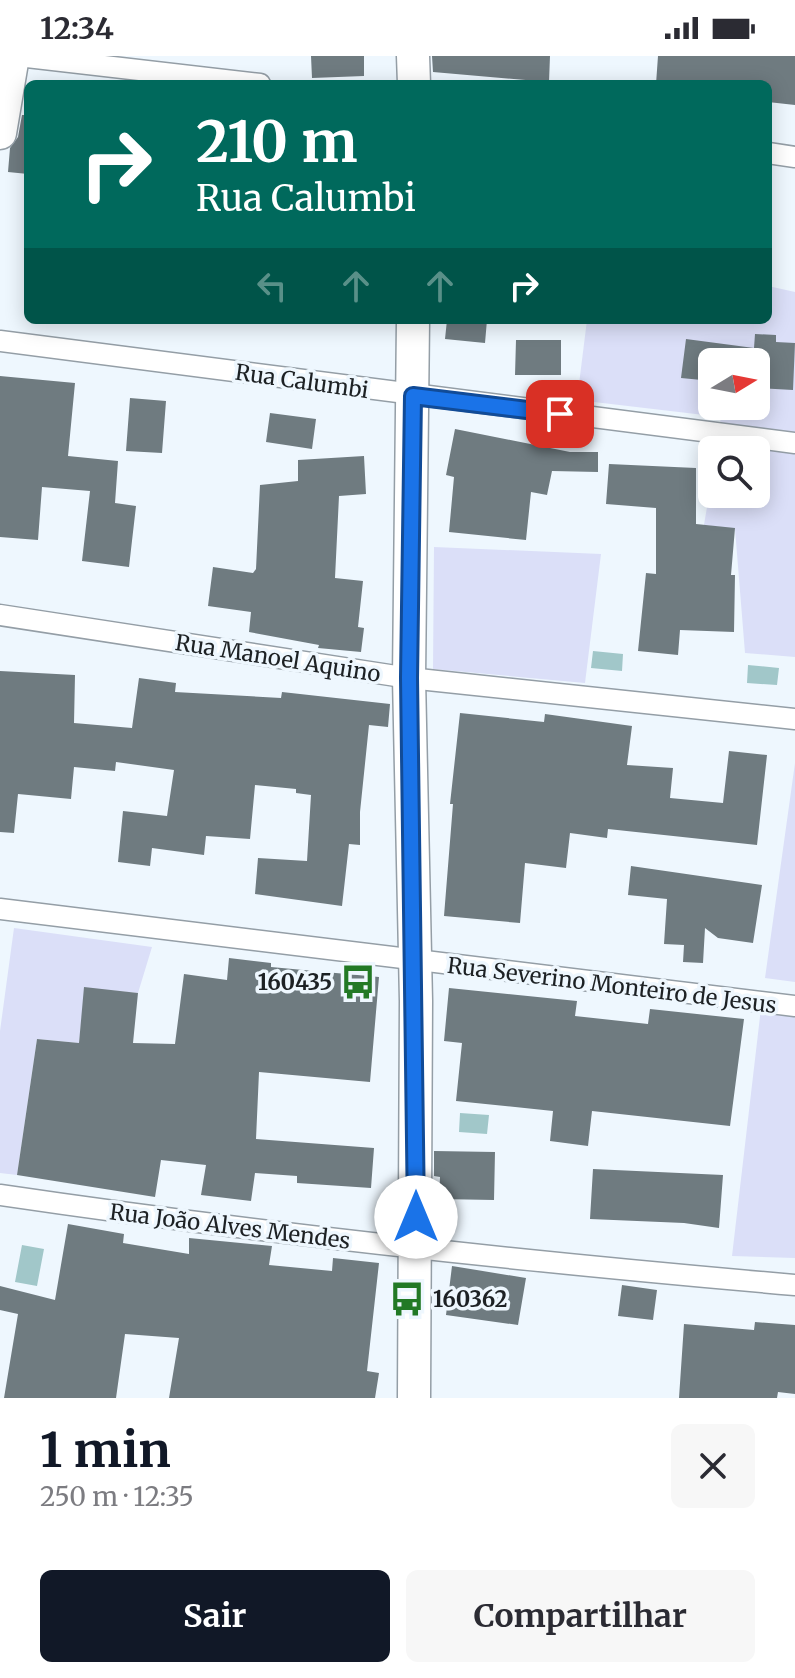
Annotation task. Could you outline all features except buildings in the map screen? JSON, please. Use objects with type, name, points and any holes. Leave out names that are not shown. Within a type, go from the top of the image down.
[{"type":"main road","points":[[0,133],[16,56]]},
{"type":"main road","points":[[413,56],[414,80]]},
{"type":"main road","points":[[413,324],[409,678],[415,962],[414,1398]]},
{"type":"street","points":[[16,56],[225,80]]},
{"type":"street","points":[[772,154],[795,157]]},
{"type":"street","name":"Rua Calumbi","points":[[0,341],[795,443]]},
{"type":"street","name":"Rua Manoel Aquino","points":[[0,615],[409,678],[795,719]]},
{"type":"street","name":"Rua Severino Monteiro de Jesus","points":[[0,909],[795,1006]]},
{"type":"street","name":"Rua João Alves Mendes","points":[[0,1195],[159,1219],[795,1285]]},
{"type":"shaded area","points":[[772,287],[795,292],[795,657],[745,653],[735,529],[704,525],[707,508],[770,508],[770,436],[718,436],[721,420],[770,420],[770,348],[698,348],[698,414],[577,400],[586,324],[772,324]]},
{"type":"shaded area","points":[[434,547],[601,554],[585,683],[433,669]]},
{"type":"shaded area","points":[[593,651],[623,654],[622,671],[591,668]]},
{"type":"shaded area","points":[[748,665],[779,668],[777,685],[747,683]]},
{"type":"shaded area","points":[[795,763],[795,982],[765,978]]},
{"type":"shaded area","points":[[14,928],[152,947],[138,993],[85,988],[79,1043],[37,1039],[17,1175],[0,1173],[0,1031]]},
{"type":"shaded area","points":[[761,1008],[795,1015],[795,1258],[732,1256]]},
{"type":"shaded area","points":[[460,1113],[489,1115],[487,1134],[459,1132]]},
{"type":"shaded area","points":[[22,1245],[44,1249],[37,1286],[15,1282]]},
{"type":"place","name":"160435","points":[[358,982]]},
{"type":"place","name":"160362","points":[[407,1299]]},
{"type":"route","points":[[416,1217],[409,678],[413,396],[560,414]]}]
